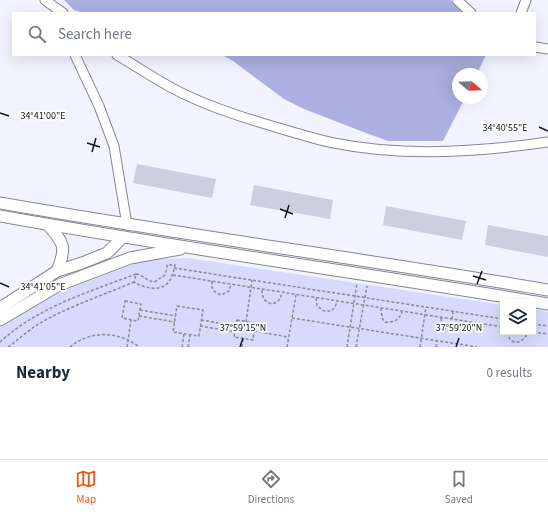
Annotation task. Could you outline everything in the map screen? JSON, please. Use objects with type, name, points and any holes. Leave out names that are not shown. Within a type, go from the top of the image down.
[{"type":"street","points":[[45,0],[52,12]]},
{"type":"street","points":[[45,0],[62,12]]},
{"type":"street","points":[[457,0],[470,12]]},
{"type":"street","points":[[521,12],[526,0]]},
{"type":"street","points":[[536,47],[548,49]]},
{"type":"street","points":[[75,56],[99,106],[114,146],[127,225]]},
{"type":"street","points":[[119,56],[175,90],[229,113],[303,136],[336,143],[422,151],[496,149],[548,142]]},
{"type":"street","points":[[0,203],[127,225],[261,244],[548,290]]},
{"type":"street","points":[[0,216],[48,225],[548,304]]},
{"type":"street","points":[[48,225],[61,240],[63,252],[57,271]]},
{"type":"street","points":[[0,308],[57,271],[107,253],[123,237]]},
{"type":"street","points":[[0,320],[59,285],[130,258],[189,247]]},
{"type":"path","points":[[0,342],[42,313],[66,301],[136,274],[154,282],[164,276],[167,265],[175,265],[171,280],[166,284],[156,288],[144,287],[134,282],[66,310],[40,323],[8,347]]},
{"type":"path","points":[[174,268],[500,319]]},
{"type":"path","points":[[134,282],[136,274]]},
{"type":"path","points":[[347,347],[355,296],[364,274]]},
{"type":"path","points":[[356,347],[365,298],[364,274]]},
{"type":"path","points":[[173,275],[500,327]]},
{"type":"path","points":[[246,322],[252,280]]},
{"type":"path","points":[[212,281],[213,292],[222,296],[229,291],[231,284]]},
{"type":"path","points":[[262,289],[262,296],[272,304],[277,303],[280,300],[282,293]]},
{"type":"path","points":[[286,347],[296,295]]},
{"type":"path","points":[[316,298],[317,306],[324,311],[331,311],[337,302]]},
{"type":"path","points":[[125,301],[141,304],[139,316],[138,321],[122,318],[125,301]]},
{"type":"path","points":[[178,306],[203,310],[202,320],[199,336],[174,332],[178,306]]},
{"type":"path","points":[[420,347],[426,307]]},
{"type":"path","points":[[381,308],[382,318],[385,322],[395,322],[400,317],[402,312]]},
{"type":"path","points":[[140,310],[176,316]]},
{"type":"path","points":[[452,319],[453,312]]},
{"type":"path","points":[[139,316],[175,322]]},
{"type":"path","points":[[292,318],[477,347]]},
{"type":"path","points":[[441,318],[442,326],[449,331],[458,329],[463,321]]},
{"type":"path","points":[[127,347],[132,320]]},
{"type":"path","points":[[202,320],[236,326]]},
{"type":"path","points":[[237,320],[246,322],[255,323],[253,340],[234,337],[237,320]]},
{"type":"path","points":[[536,324],[548,326]]},
{"type":"path","points":[[200,326],[235,332]]},
{"type":"path","points":[[254,331],[288,337]]},
{"type":"path","points":[[536,332],[548,334]]},
{"type":"path","points":[[70,347],[79,340],[100,334],[112,335],[128,340],[138,347]]},
{"type":"path","points":[[182,347],[184,334]]},
{"type":"path","points":[[188,347],[190,335]]},
{"type":"path","points":[[509,335],[512,341],[519,342],[523,340],[526,335]]},
{"type":"path","points":[[242,347],[243,338]]},
{"type":"path","points":[[436,347],[437,340]]},
{"type":"shaded area","points":[[64,0],[450,0],[464,12],[81,12],[74,10]]},
{"type":"shaded area","points":[[224,56],[486,56],[480,68],[452,68],[452,104],[462,104],[443,141],[388,141],[304,109],[284,99],[233,61]]},
{"type":"shaded area","points":[[188,258],[500,305],[500,335],[536,335],[536,310],[548,312],[548,347],[0,347],[0,328],[29,308],[64,289],[121,267],[154,259]]},
{"type":"building","points":[[137,164],[216,179],[212,198],[133,183]]},
{"type":"building","points":[[254,185],[333,200],[330,219],[250,205]]},
{"type":"building","points":[[386,206],[466,221],[462,240],[383,225]]},
{"type":"building","points":[[488,225],[548,236],[548,257],[485,245]]}]
